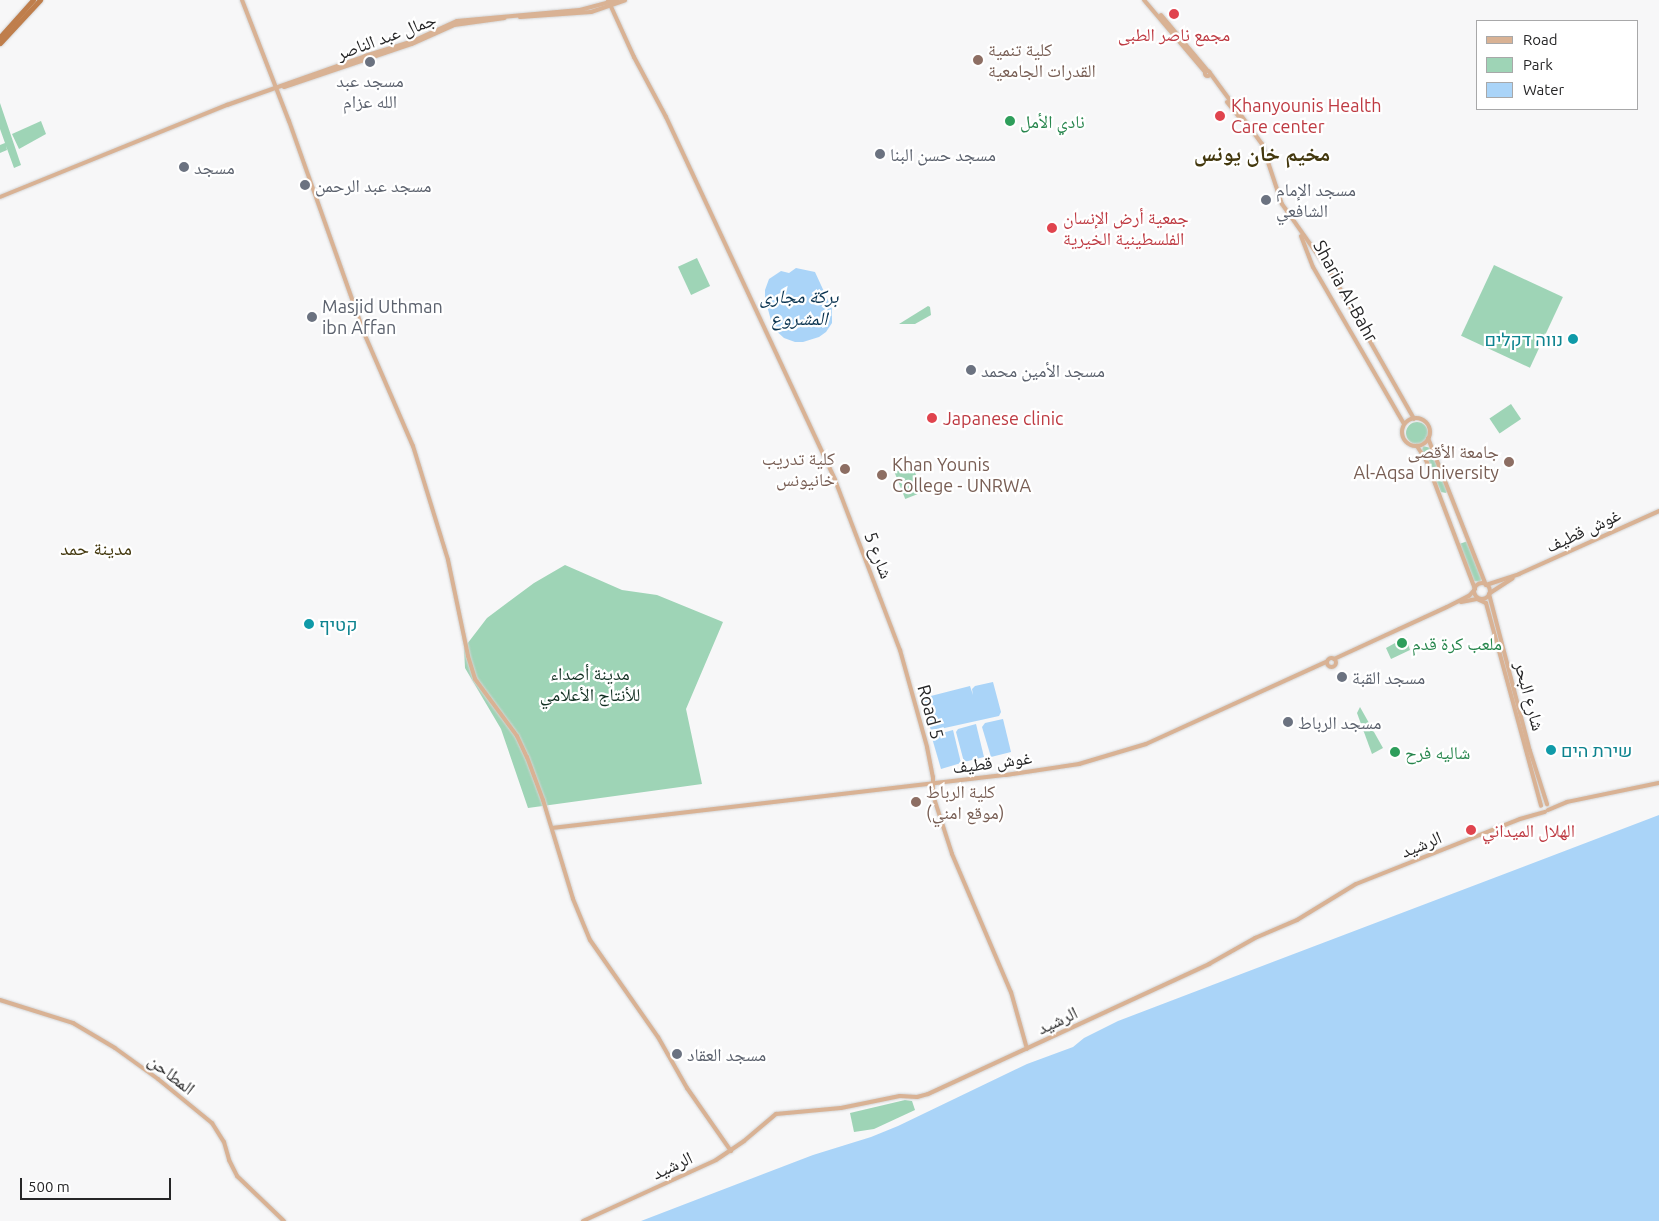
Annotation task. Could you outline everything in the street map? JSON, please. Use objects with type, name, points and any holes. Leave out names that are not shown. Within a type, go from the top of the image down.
[{"type":"highway","points":[[0,44],[33,0]]},
{"type":"highway","points":[[0,36],[40,0]]},
{"type":"main road","points":[[242,0],[277,88],[364,333],[413,446],[454,584],[472,672],[481,690],[517,736],[536,779],[573,899],[593,945],[650,1025],[687,1088],[731,1150]]},
{"type":"main road","name":"جمال عبد الناصر","points":[[610,3],[618,0]]},
{"type":"main road","name":"جمال عبد الناصر","points":[[0,197],[154,134],[365,56],[413,41],[457,21],[580,10],[625,0]]},
{"type":"main road","points":[[1146,0],[1208,73],[1264,148],[1280,202],[1299,232]]},
{"type":"main road","name":"شارع 5","points":[[610,3],[634,57],[663,109],[825,456],[879,593],[904,666]]},
{"type":"main road","name":"Sharia Al-Bahr","points":[[1299,232],[1334,278],[1414,419]]},
{"type":"main road","name":"Sharia Al-Bahr","points":[[1299,232],[1313,267],[1404,424]]},
{"type":"main road","points":[[1447,607],[1470,599],[1480,599],[1485,598],[1490,593],[1428,438],[1428,426],[1422,420],[1414,419],[1404,424],[1403,438],[1408,444],[1417,446],[1426,460],[1475,589],[1475,594],[1480,599]]},
{"type":"main road","points":[[1417,446],[1428,438]]},
{"type":"main road","name":"غوش قطيف","points":[[1486,585],[1519,574],[1659,511]]},
{"type":"main road","points":[[1453,532],[1463,526]]},
{"type":"main road","name":"غوش قطيف","points":[[1490,593],[1519,574]]},
{"type":"main road","points":[[1447,607],[1469,596],[1480,584],[1486,585]]},
{"type":"main road","name":"شارع البحر","points":[[1490,593],[1530,751],[1547,808]]},
{"type":"main road","name":"شارع البحر","points":[[1480,599],[1485,601],[1488,609],[1541,807]]},
{"type":"main road","name":"غوش قطيف","points":[[552,828],[1057,768],[1112,755],[1146,744],[1326,662],[1329,657],[1334,659],[1447,607]]},
{"type":"main road","name":"Road 5","points":[[904,666],[930,766],[932,783]]},
{"type":"main road","points":[[932,783],[933,795],[958,870],[1011,992],[1027,1049]]},
{"type":"main road","name":"الرشيد","points":[[583,1221],[716,1160],[776,1114],[842,1108],[900,1096],[918,1097],[1027,1049],[1209,964],[1255,938],[1296,920],[1356,884],[1556,805],[1659,783]]},
{"type":"main road","points":[[1537,814],[1541,807],[1547,808]]},
{"type":"main road","name":"المطاحن","points":[[0,1000],[73,1023],[115,1048],[158,1079],[212,1123],[224,1142],[229,1160],[238,1176],[284,1221]]},
{"type":"green space","points":[[0,103],[21,165],[14,168],[6,146],[7,150],[0,153],[0,145],[5,143],[0,129]]},
{"type":"green space","points":[[41,121],[46,134],[19,149],[12,134]]},
{"type":"green space","points":[[697,258],[710,286],[691,295],[678,267]]},
{"type":"green space","points":[[1494,265],[1563,297],[1530,368],[1461,336]]},
{"type":"green space","points":[[928,306],[930,307],[931,315],[915,324],[899,324]]},
{"type":"green space","points":[[1511,404],[1521,419],[1500,433],[1489,419]]},
{"type":"green space","points":[[1417,422],[1425,425],[1428,433],[1425,441],[1417,444],[1409,441],[1406,433],[1409,425]]},
{"type":"green space","points":[[1423,446],[1431,448],[1448,490],[1446,493],[1441,492],[1422,450]]},
{"type":"green space","points":[[912,465],[923,492],[905,499],[894,472]]},
{"type":"green space","points":[[1468,541],[1482,578],[1480,582],[1474,581],[1459,544]]},
{"type":"green space","name":"مدينة أصداء للأنتاج الأعلامي","points":[[565,565],[622,590],[657,595],[723,622],[686,709],[702,784],[528,808],[501,729],[465,668],[464,648],[487,618],[534,583]]},
{"type":"green space","name":"ملعب كرة قدم","points":[[1406,637],[1410,650],[1391,659],[1386,648]]},
{"type":"green space","points":[[1360,707],[1383,748],[1372,754],[1357,713]]},
{"type":"green space","points":[[905,1100],[912,1101],[915,1110],[874,1129],[854,1132],[850,1113]]},
{"type":"water","name":"بركة مجارى المشروع","points":[[796,268],[815,272],[832,309],[832,323],[826,332],[819,337],[803,342],[795,342],[784,338],[773,328],[765,298],[765,290],[769,279],[781,271],[789,273]]},
{"type":"water","points":[[993,682],[1001,712],[999,716],[931,731],[923,698],[970,686],[973,695],[972,689],[975,686]]},
{"type":"water","points":[[1003,719],[1011,752],[991,757],[982,727],[985,723]]},
{"type":"water","points":[[976,724],[984,757],[964,762],[956,732],[958,729]]},
{"type":"water","points":[[953,730],[961,763],[941,769],[932,738],[935,735]]},
{"type":"water","points":[[1659,815],[1659,1221],[641,1221],[813,1155],[871,1137],[898,1126],[1027,1064],[1073,1047],[1084,1038],[1118,1021]]},
{"type":"place","name":"مجمع ناصر الطبى","points":[[1174,14]]},
{"type":"place","name":"كلية تنمية القدرات الجامعية","points":[[978,60]]},
{"type":"place","name":"مسجد عبد الله عزام","points":[[370,62]]},
{"type":"place","name":"Khanyounis Health Care center","points":[[1220,116]]},
{"type":"place","name":"نادي الأمل","points":[[1010,121]]},
{"type":"place","name":"مسجد حسن البنا","points":[[880,154]]},
{"type":"place","name":"مسجد","points":[[184,167]]},
{"type":"place","name":"مسجد عبد الرحمن","points":[[305,185]]},
{"type":"place","name":"مسجد الإمام الشافعي","points":[[1266,200]]},
{"type":"place","name":"جمعية أرض الإنسان الفلسطينية الخيرية","points":[[1052,228]]},
{"type":"place","name":"Masjid Uthman ibn Affan","points":[[312,317]]},
{"type":"place","name":"נווה דקלים","points":[[1573,339]]},
{"type":"place","name":"مسجد الأمين محمد","points":[[971,370]]},
{"type":"place","name":"Japanese clinic","points":[[932,418]]},
{"type":"place","name":"جامعة الأقصى Al-Aqsa University","points":[[1509,462]]},
{"type":"place","name":"كلية تدريب خانيونس","points":[[845,469]]},
{"type":"place","name":"Khan Younis College - UNRWA","points":[[882,475]]},
{"type":"place","name":"קטיף","points":[[309,624]]},
{"type":"place","name":"ملعب كرة قدم","points":[[1402,643]]},
{"type":"place","name":"مسجد القبة","points":[[1342,677]]},
{"type":"place","name":"مسجد الرباط","points":[[1288,722]]},
{"type":"place","name":"שירת הים","points":[[1551,750]]},
{"type":"place","name":"شاليه فرح","points":[[1395,752]]},
{"type":"place","name":"كلية الرباط (موقع امني)","points":[[916,802]]},
{"type":"place","name":"الهلال الميداني","points":[[1471,830]]},
{"type":"place","name":"مسجد العقاد","points":[[677,1054]]},
{"type":"district","name":"مخيم خان يونس","points":[[1262,153]]},
{"type":"district","name":"مدينة حمد","points":[[96,549]]}]
